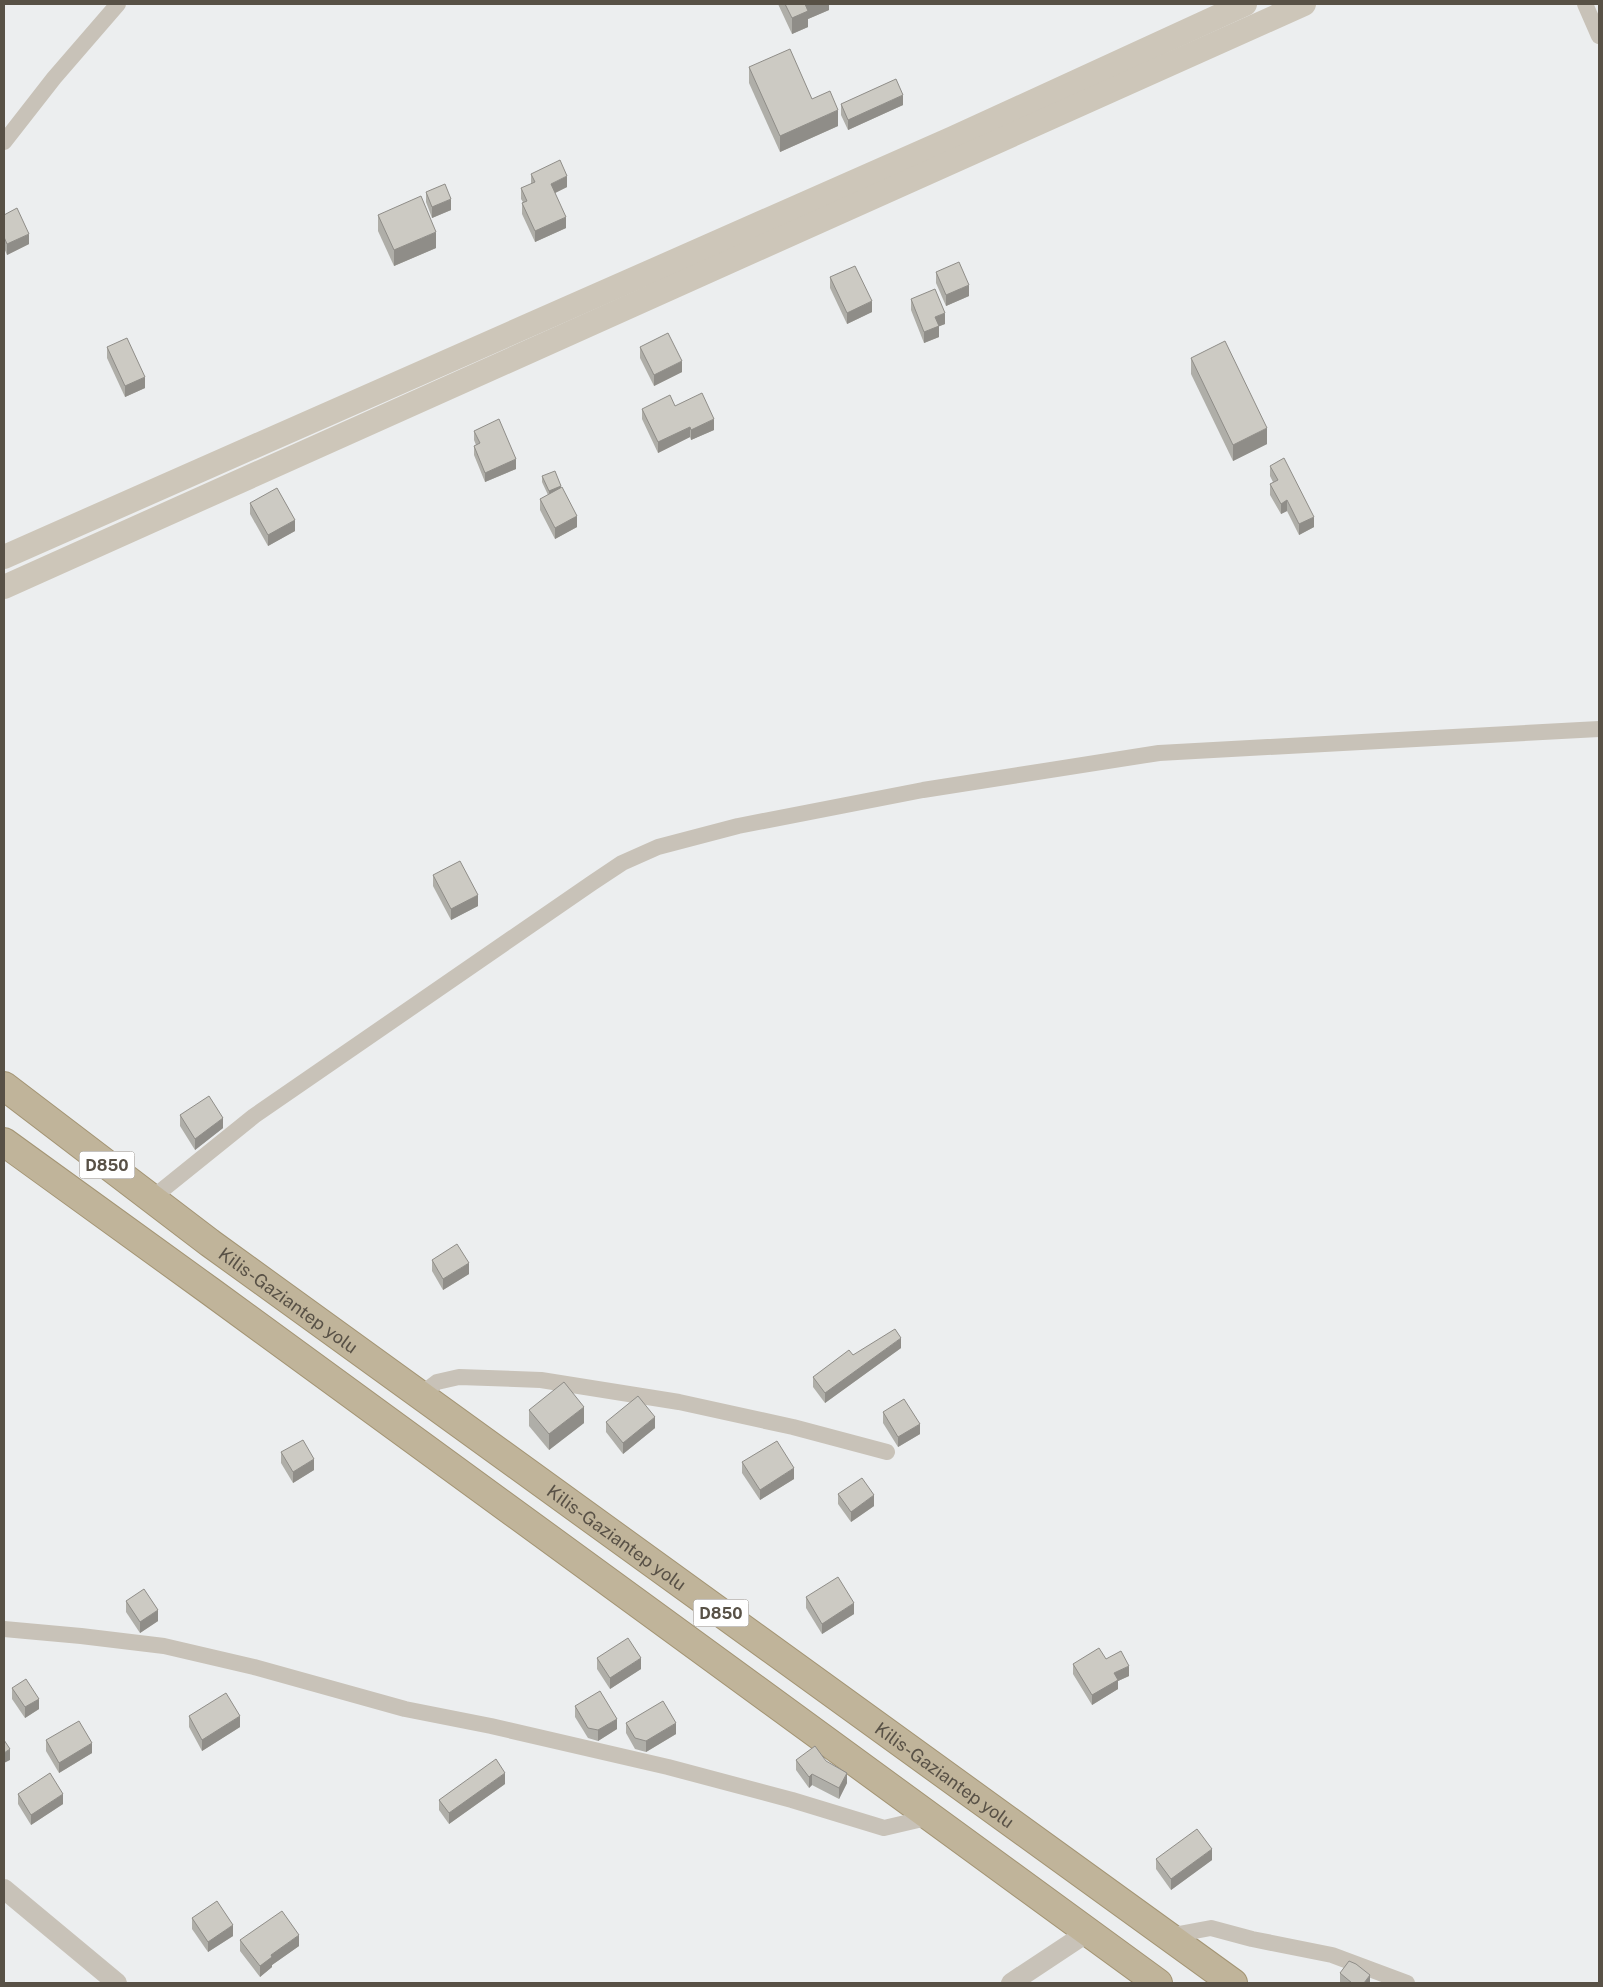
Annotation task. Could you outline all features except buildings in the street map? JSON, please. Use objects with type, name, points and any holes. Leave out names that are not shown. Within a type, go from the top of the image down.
[{"type":"highway","name":"Kilis-Gaziantep yolu","points":[[4,1086],[218,1249],[1233,1983]]},
{"type":"highway","name":"D850","points":[[4,1142],[210,1290],[1158,1983]]},
{"type":"main road","points":[[4,557],[944,142],[1245,4]]},
{"type":"main road","points":[[4,588],[1304,4]]},
{"type":"street","points":[[4,142],[54,78],[118,4]]},
{"type":"street","points":[[1585,4],[1599,36]]},
{"type":"street","points":[[152,1199],[254,1116],[592,882],[622,863],[658,847],[738,826],[923,790],[1159,753],[1599,729]]},
{"type":"street","points":[[420,1395],[437,1382],[459,1377],[541,1380],[679,1402],[887,1452]]},
{"type":"street","points":[[4,1629],[164,1646],[254,1667],[405,1709],[490,1726],[668,1767],[792,1800],[884,1828],[931,1817]]},
{"type":"street","points":[[4,1888],[117,1983]]},
{"type":"street","points":[[1168,1936],[1211,1928],[1252,1939],[1332,1954],[1407,1983]]},
{"type":"street","points":[[1011,1983],[1088,1932]]}]
